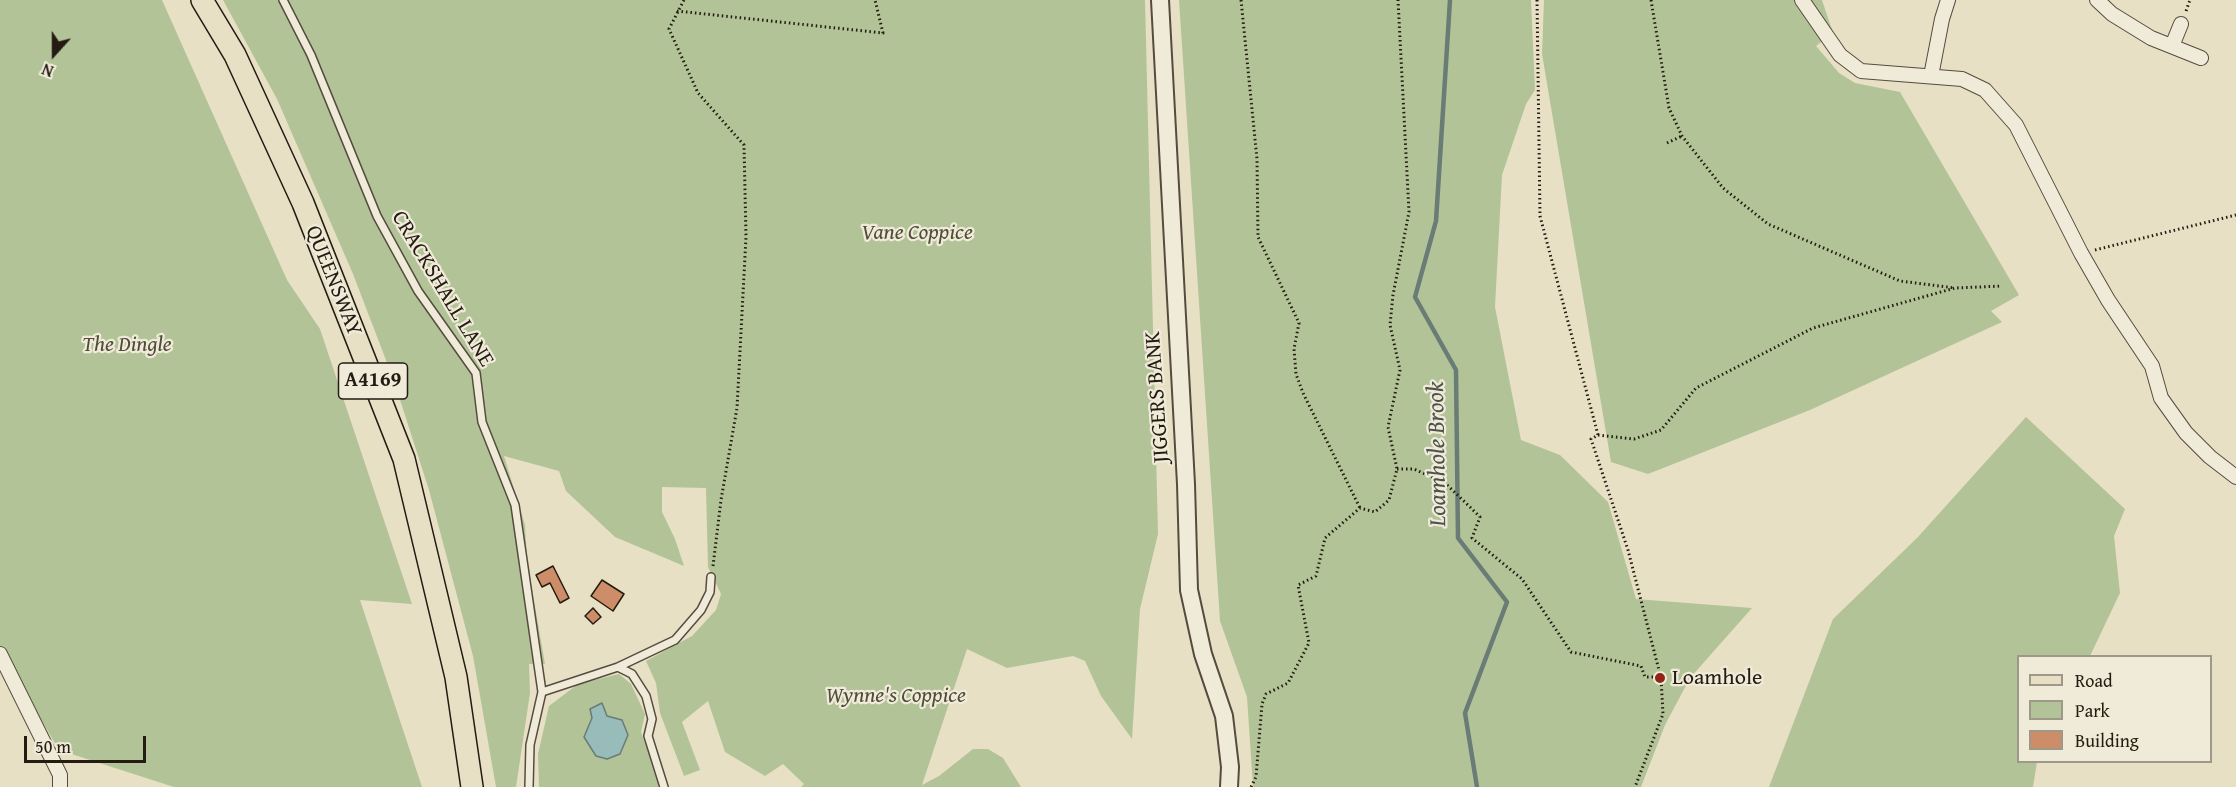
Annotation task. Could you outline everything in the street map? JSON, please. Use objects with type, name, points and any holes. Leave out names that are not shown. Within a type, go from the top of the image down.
[{"type":"main road","name":"QUEENSWAY","points":[[202,0],[235,55],[303,203],[404,459],[456,677],[472,787]]},
{"type":"street","name":"JIGGERS BANK","points":[[1160,0],[1186,484],[1189,590],[1203,654],[1224,716],[1230,767],[1229,787]]},
{"type":"street","points":[[1802,0],[1840,55],[1850,65],[1862,71],[1962,79],[1985,90],[2016,125],[2081,253],[2108,300],[2152,366],[2161,398],[2186,433],[2210,457],[2236,477]]},
{"type":"street","points":[[1931,75],[1948,0]]},
{"type":"street","points":[[2097,0],[2112,14],[2151,38],[2201,58]]},
{"type":"street","points":[[2172,46],[2181,24]]},
{"type":"street","points":[[0,654],[60,775],[60,787]]},
{"type":"lane","name":"CRACKSHALL LANE","points":[[283,0],[311,55],[377,216],[418,291],[476,373],[482,422],[515,505],[542,692],[530,745],[529,787]]},
{"type":"lane","points":[[542,692],[618,668],[675,640],[701,610],[710,592],[711,577]]},
{"type":"lane","points":[[618,668],[632,674],[646,696],[652,719],[648,736],[664,787]]},
{"type":"path","points":[[684,0],[676,11],[669,29],[698,93],[744,145],[746,237],[737,408],[721,500],[711,577]]},
{"type":"path","points":[[676,11],[883,33],[874,0]]},
{"type":"path","points":[[1241,0],[1257,159],[1258,237],[1299,323],[1294,349],[1296,374],[1303,393],[1360,508],[1375,512],[1389,500],[1397,469],[1388,426],[1400,370],[1390,325],[1393,295],[1409,212],[1398,0]]},
{"type":"path","points":[[1538,0],[1540,216],[1598,435]]},
{"type":"path","points":[[1651,0],[1669,108],[1682,136],[1723,189],[1768,224],[1900,281],[1955,288],[2002,286]]},
{"type":"path","points":[[1667,143],[1682,136]]},
{"type":"path","points":[[2081,253],[2236,215]]},
{"type":"path","points":[[1635,787],[1663,714],[1660,677],[1628,550],[1591,439],[1598,435],[1634,439],[1661,430],[1696,388],[1813,328],[1955,288]]},
{"type":"path","points":[[1397,469],[1414,469],[1445,483],[1480,517],[1472,538],[1522,579],[1571,652],[1641,666],[1645,677],[1660,677]]},
{"type":"path","points":[[1251,787],[1256,777],[1262,704],[1266,694],[1288,682],[1309,643],[1298,585],[1316,576],[1325,538],[1360,508]]},
{"type":"green space","name":"The Dingle","points":[[0,0],[162,0],[287,280],[320,329],[412,604],[360,600],[422,787],[174,787],[59,750],[0,650]]},
{"type":"green space","name":"Vane Coppice","points":[[223,0],[1145,0],[1158,534],[1140,609],[1132,739],[1101,696],[1085,661],[1073,656],[1007,668],[967,649],[922,785],[939,776],[973,749],[988,749],[1003,758],[1021,787],[801,787],[804,784],[783,764],[765,776],[725,752],[708,701],[682,722],[700,770],[684,776],[660,713],[656,683],[646,661],[692,636],[716,610],[721,594],[708,567],[706,488],[662,487],[662,512],[675,539],[684,566],[615,537],[566,491],[559,471],[504,456],[525,525],[527,560],[545,664],[529,664],[530,693],[516,787],[496,787],[473,656],[429,490],[394,381],[353,274],[277,99]]},
{"type":"green space","points":[[1179,0],[1531,0],[1535,90],[1526,104],[1502,175],[1495,307],[1521,440],[1560,455],[1608,502],[1636,599],[1752,608],[1690,678],[1665,725],[1641,787],[1253,787],[1247,697],[1220,621]]},
{"type":"green space","points":[[1544,0],[1822,0],[1833,33],[1816,46],[1839,73],[1855,83],[1900,92],[2019,295],[1991,311],[2002,322],[1810,410],[1648,474],[1611,462],[1542,54]]},
{"type":"green space","points":[[2026,417],[2125,509],[2114,536],[2120,593],[2090,655],[2017,655],[2017,763],[2037,763],[2033,787],[1769,787],[1833,619],[1917,538]]},
{"type":"green space","points":[[619,674],[631,684],[645,714],[641,732],[661,787],[539,787],[538,754],[549,706],[578,684]],"holes":[[[592,718],[596,756],[584,737]]]},
{"type":"water","points":[[602,703],[607,716],[622,720],[628,735],[620,754],[607,759],[596,756],[584,737],[592,718],[590,709]]},
{"type":"building","points":[[553,566],[569,598],[560,603],[550,583],[542,587],[536,575]]},
{"type":"building","points":[[602,580],[624,594],[613,611],[591,596]]},
{"type":"building","points":[[593,608],[601,617],[593,624],[585,616]]},
{"type":"waterway","name":"Loamhole Brook","points":[[1450,0],[1436,221],[1415,297],[1456,370],[1458,538],[1507,602],[1465,713],[1477,787]]},
{"type":"place","name":"Loamhole","points":[[1660,678]]},
{"type":"park label","name":"Wynne's Coppice","points":[[896,696]]}]
